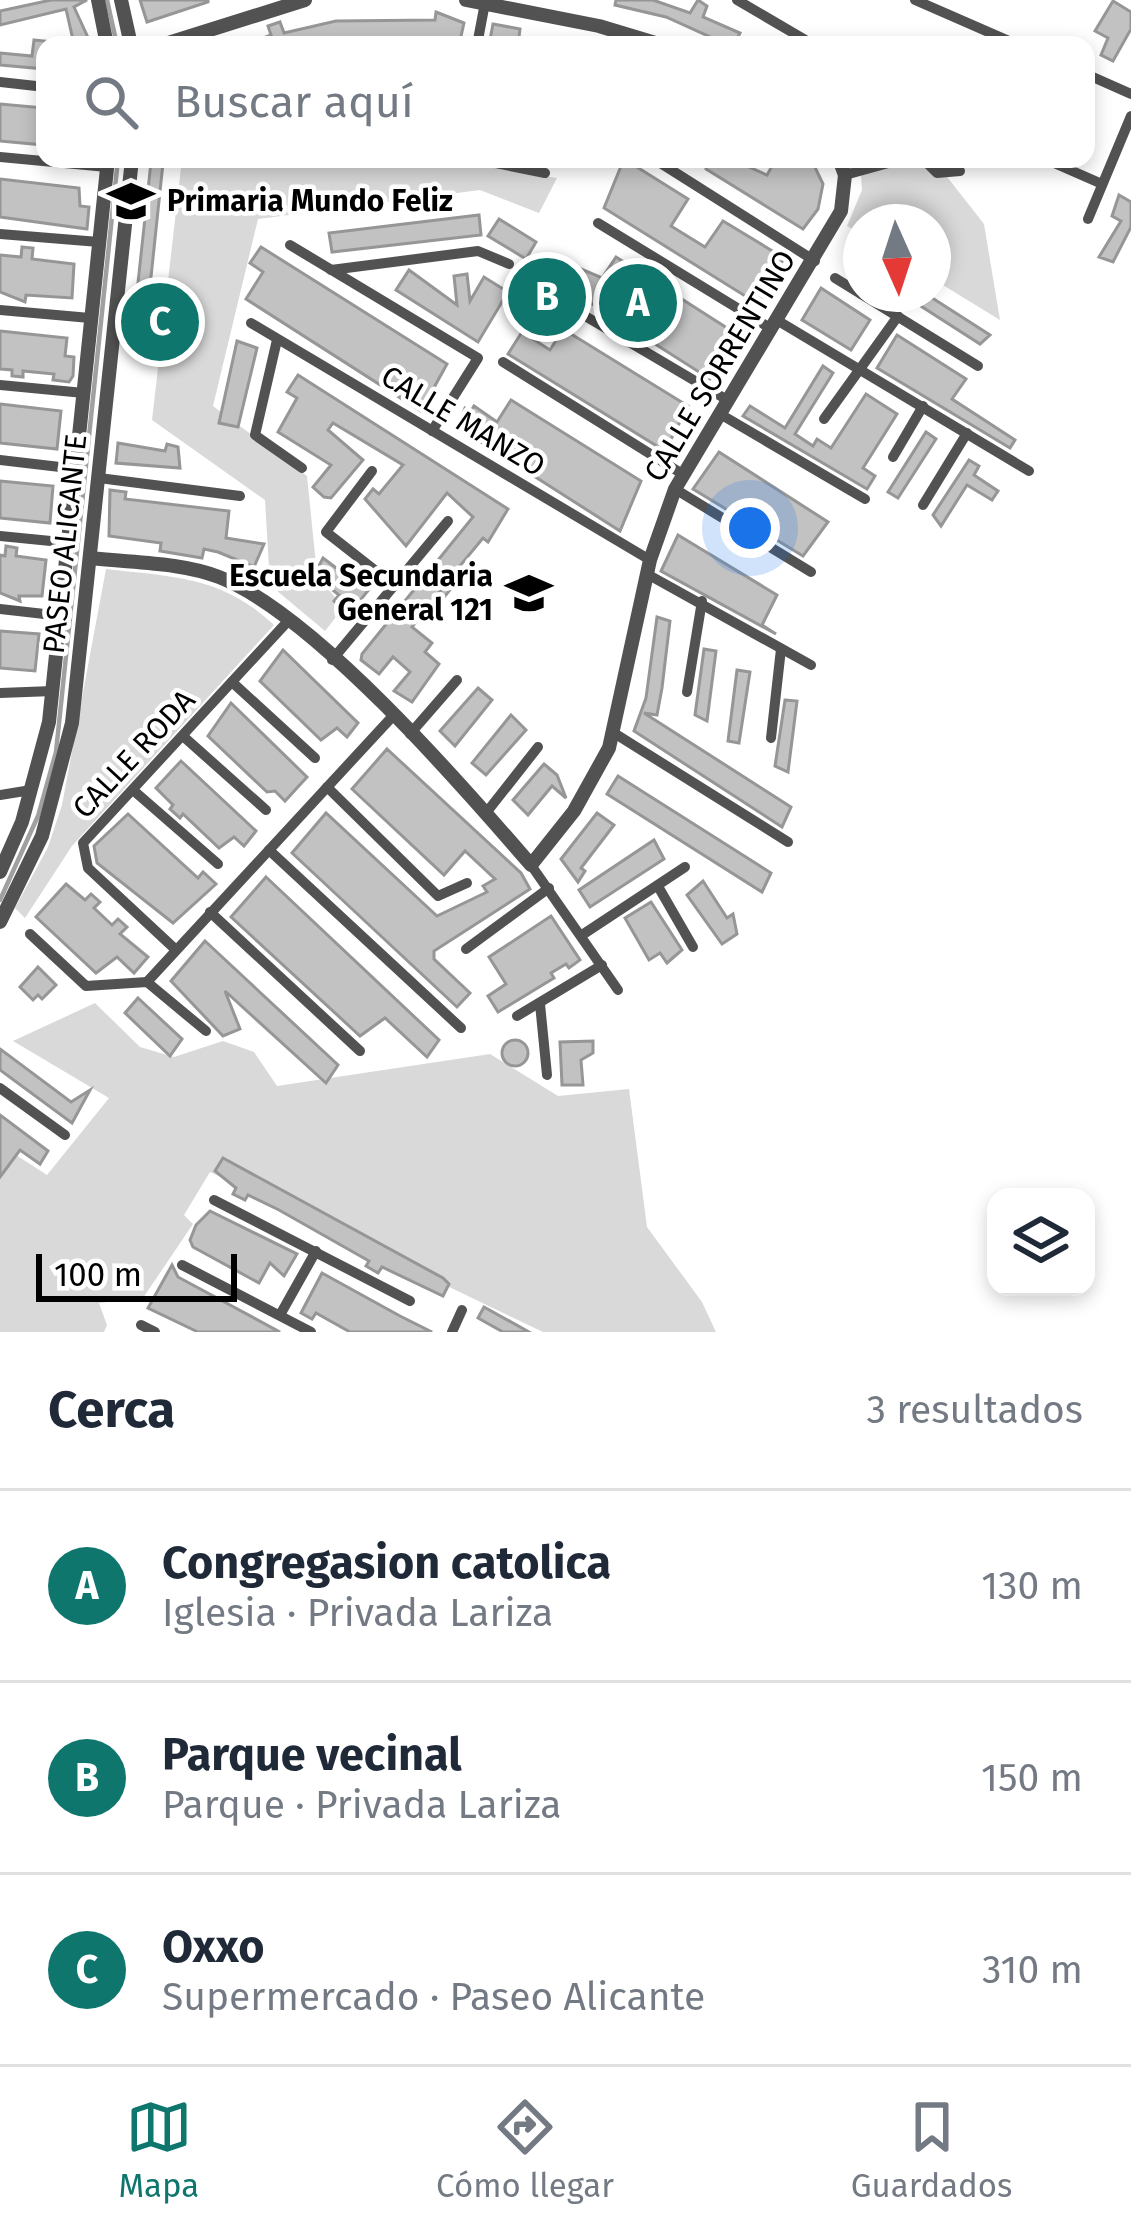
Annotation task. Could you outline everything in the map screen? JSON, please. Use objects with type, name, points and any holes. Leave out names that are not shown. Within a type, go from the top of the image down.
[{"type":"street","points":[[98,0],[105,36]]},
{"type":"street","points":[[121,0],[129,36]]},
{"type":"street","points":[[216,36],[305,0]]},
{"type":"street","points":[[466,0],[624,36]]},
{"type":"street","points":[[737,0],[799,36]]},
{"type":"street","points":[[915,0],[997,36]]},
{"type":"street","points":[[479,36],[485,3]]},
{"type":"street","points":[[1095,78],[1131,94]]},
{"type":"street","points":[[0,82],[36,86]]},
{"type":"street","points":[[1088,219],[1131,116]]},
{"type":"street","points":[[0,157],[36,159]]},
{"type":"street","name":"PASEO ALICANTE","points":[[0,872],[32,790],[53,691],[106,168]]},
{"type":"street","name":"PASEO ALICANTE","points":[[0,922],[42,836],[66,751],[131,168]]},
{"type":"street","points":[[519,168],[544,173]]},
{"type":"street","points":[[668,168],[815,261]]},
{"type":"street","points":[[841,168],[844,175],[870,168]]},
{"type":"street","points":[[932,168],[954,175],[958,168]]},
{"type":"street","points":[[1066,168],[1102,184]]},
{"type":"street","name":"CALLE SORRENTINO","points":[[531,865],[574,811],[614,734],[649,567],[680,483],[842,211],[844,175]]},
{"type":"street","points":[[598,223],[859,368],[1029,471]]},
{"type":"street","points":[[0,234],[99,242]]},
{"type":"street","points":[[290,245],[478,358],[432,431]]},
{"type":"street","points":[[331,270],[478,251],[509,264]]},
{"type":"street","points":[[835,278],[843,283]]},
{"type":"street","points":[[558,300],[865,499]]},
{"type":"street","points":[[0,310],[91,318]]},
{"type":"street","points":[[891,312],[978,366]]},
{"type":"street","points":[[824,419],[898,316]]},
{"type":"street","name":"CALLE MANZO","points":[[251,323],[811,665]]},
{"type":"street","points":[[277,340],[255,436],[302,467]]},
{"type":"street","points":[[503,362],[811,572]]},
{"type":"street","points":[[0,385],[84,393]]},
{"type":"street","points":[[892,457],[923,406]]},
{"type":"street","points":[[923,505],[967,433]]},
{"type":"street","points":[[0,460],[77,469]]},
{"type":"street","points":[[372,471],[326,532],[395,586]]},
{"type":"street","points":[[99,478],[240,496]]},
{"type":"street","points":[[332,660],[448,521]]},
{"type":"street","points":[[0,536],[70,549],[91,558],[216,576],[289,620],[487,813],[549,888],[619,990]]},
{"type":"street","points":[[687,692],[702,601]]},
{"type":"street","points":[[0,609],[62,616]]},
{"type":"street","name":"CALLE RODA","points":[[175,950],[82,857],[83,843],[289,620]]},
{"type":"street","points":[[771,738],[781,649]]},
{"type":"street","points":[[410,734],[458,680]]},
{"type":"street","points":[[232,682],[314,758]]},
{"type":"street","points":[[0,693],[53,691]]},
{"type":"street","points":[[30,934],[91,987],[147,982],[392,717]]},
{"type":"street","points":[[614,734],[788,842]]},
{"type":"street","points":[[184,736],[266,810]]},
{"type":"street","points":[[487,813],[538,747]]},
{"type":"street","points":[[327,787],[438,896],[467,883]]},
{"type":"street","points":[[0,795],[32,790]]},
{"type":"street","points":[[134,790],[218,865]]},
{"type":"street","points":[[269,850],[461,1028]]},
{"type":"street","points":[[582,935],[685,867]]},
{"type":"street","points":[[466,949],[549,888]]},
{"type":"street","points":[[659,888],[693,947]]},
{"type":"street","points":[[210,912],[360,1051]]},
{"type":"street","points":[[517,1016],[602,965]]},
{"type":"street","points":[[147,982],[206,1031]]},
{"type":"street","points":[[540,1004],[547,1076]]},
{"type":"street","points":[[0,1088],[65,1135]]},
{"type":"street","points":[[214,1200],[410,1301]]},
{"type":"street","points":[[280,1315],[316,1251]]},
{"type":"street","points":[[182,1265],[311,1332]]},
{"type":"street","points":[[452,1332],[462,1310]]},
{"type":"street","points":[[141,1324],[155,1332]]},
{"type":"shaded area","points":[[181,168],[494,168],[557,178],[539,213],[480,190],[258,219],[213,406],[307,476],[317,574],[343,608],[325,631],[270,585],[265,500],[152,420]]},
{"type":"shaded area","points":[[860,168],[940,168],[984,224],[1000,320],[951,290],[951,204],[856,204],[862,190]]},
{"type":"shaded area","points":[[548,271],[570,287],[547,332],[520,312]]},
{"type":"shaded area","points":[[106,569],[175,577],[216,588],[274,625],[72,846],[25,918],[15,908],[48,847],[62,805]]},
{"type":"shaded area","points":[[95,1003],[140,1047],[174,1057],[223,1041],[254,1052],[277,1086],[490,1054],[558,1096],[629,1089],[647,1227],[702,1302],[716,1332],[543,1332],[210,1172],[184,1215],[193,1224],[143,1298],[99,1303],[107,1325],[104,1332],[0,1332],[0,1177],[16,1155],[47,1175],[109,1098],[13,1041]]},
{"type":"building","points":[[51,0],[87,0],[74,7],[87,36],[72,36],[66,9],[0,25],[0,11]]},
{"type":"building","points":[[140,0],[208,0],[208,2],[147,22]]},
{"type":"building","points":[[616,0],[653,0],[690,13],[698,0],[707,6],[703,17],[740,33],[708,36],[666,17],[615,5]]},
{"type":"building","points":[[1113,1],[1131,12],[1131,29],[1113,61],[1101,55],[1108,38],[1095,31]]},
{"type":"building","points":[[436,12],[464,23],[461,36],[268,36],[268,26],[280,22],[284,33],[336,21],[435,20]]},
{"type":"building","points":[[493,24],[520,29],[519,36],[491,36]]},
{"type":"building","points":[[36,40],[36,68],[0,65],[0,53],[32,56]]},
{"type":"building","points":[[0,104],[36,107],[36,144],[0,141]]},
{"type":"building","points":[[150,168],[162,168],[149,296],[137,292]]},
{"type":"building","points":[[620,168],[638,168],[688,199],[671,226],[692,239],[705,247],[723,221],[784,258],[758,304],[604,208]]},
{"type":"building","points":[[751,168],[767,175],[771,168],[815,168],[823,184],[818,209],[803,229],[706,169]]},
{"type":"building","points":[[0,179],[79,188],[80,206],[89,207],[87,229],[0,217]]},
{"type":"building","points":[[1119,195],[1131,202],[1131,227],[1113,262],[1099,257],[1121,221],[1112,216]]},
{"type":"building","points":[[479,215],[481,235],[332,252],[329,233]]},
{"type":"building","points":[[499,219],[536,242],[526,259],[488,236]]},
{"type":"building","points":[[22,247],[33,248],[32,259],[74,264],[72,298],[26,295],[25,302],[0,292],[0,255],[21,257]]},
{"type":"building","points":[[261,247],[447,364],[421,411],[246,299],[263,272],[250,263]]},
{"type":"building","points":[[616,257],[738,335],[710,379],[550,277],[560,260],[602,278]]},
{"type":"building","points":[[409,270],[457,305],[454,276],[467,274],[470,301],[484,277],[508,292],[478,342],[396,290]]},
{"type":"building","points":[[821,288],[843,302],[843,312],[858,312],[870,320],[851,350],[802,320]]},
{"type":"building","points":[[951,310],[990,335],[980,344],[930,312]]},
{"type":"building","points":[[563,329],[688,406],[665,451],[508,354],[522,332],[550,350]]},
{"type":"building","points":[[0,331],[67,338],[65,356],[74,357],[69,382],[53,380],[54,374],[23,371],[23,377],[12,376],[12,370],[0,369]]},
{"type":"building","points":[[897,335],[966,379],[952,399],[1015,440],[1010,448],[877,368]]},
{"type":"building","points":[[237,341],[257,348],[238,427],[219,423]]},
{"type":"building","points":[[823,366],[833,373],[795,434],[813,446],[817,439],[831,448],[866,394],[897,414],[863,468],[875,476],[867,489],[743,416],[750,406],[785,428]]},
{"type":"building","points":[[298,375],[508,509],[488,542],[483,538],[459,567],[465,572],[445,596],[440,591],[412,627],[432,643],[425,652],[439,664],[412,702],[394,691],[410,672],[393,657],[379,674],[361,660],[362,654],[473,517],[447,493],[406,546],[365,499],[373,489],[379,494],[403,465],[333,423],[328,430],[363,460],[331,498],[324,497],[313,487],[331,465],[278,432],[297,398],[287,392]]},
{"type":"building","points":[[511,400],[641,481],[620,531],[457,427],[465,408],[471,411],[474,406],[497,422]]},
{"type":"building","points":[[0,404],[61,411],[57,449],[0,443]]},
{"type":"building","points":[[926,432],[936,439],[898,498],[888,492]]},
{"type":"building","points":[[118,443],[165,451],[167,444],[178,447],[180,468],[116,463]]},
{"type":"building","points":[[719,452],[828,522],[803,556],[693,489]]},
{"type":"building","points":[[969,460],[979,466],[974,475],[998,491],[992,500],[967,485],[941,526],[933,515]]},
{"type":"building","points":[[0,481],[53,486],[50,523],[0,518]]},
{"type":"building","points":[[110,490],[126,492],[125,499],[229,511],[226,538],[264,544],[254,567],[204,549],[202,558],[160,551],[161,543],[109,536]]},
{"type":"building","points":[[678,535],[777,595],[762,625],[776,634],[661,571]]},
{"type":"building","points":[[6,546],[17,548],[16,556],[46,560],[42,596],[19,596],[20,601],[0,593],[0,555],[5,556]]},
{"type":"building","points":[[323,558],[352,580],[360,571],[375,582],[349,614],[334,601],[339,595],[314,575]]},
{"type":"building","points":[[657,617],[670,621],[662,688],[657,715],[644,713],[791,807],[782,827],[634,731],[646,698]]},
{"type":"building","points":[[0,631],[39,634],[35,671],[0,668]]},
{"type":"building","points":[[704,649],[716,651],[707,721],[695,715]]},
{"type":"building","points":[[283,650],[358,723],[347,737],[337,728],[321,740],[260,681]]},
{"type":"building","points":[[737,670],[750,672],[739,743],[728,741]]},
{"type":"building","points":[[478,688],[492,700],[455,746],[440,731]]},
{"type":"building","points":[[785,700],[797,701],[788,772],[775,766]]},
{"type":"building","points":[[231,703],[307,777],[285,801],[275,791],[267,792],[208,736]]},
{"type":"building","points":[[511,715],[526,730],[486,775],[472,763]]},
{"type":"building","points":[[387,749],[521,873],[530,889],[434,951],[434,959],[470,993],[457,1007],[292,853],[326,813],[437,916],[487,892],[483,886],[495,879],[465,851],[444,875],[352,789]]},
{"type":"building","points":[[181,761],[256,831],[244,846],[234,837],[219,848],[183,814],[180,818],[170,809],[173,805],[156,788]]},
{"type":"building","points":[[544,764],[557,775],[566,798],[552,786],[528,815],[513,800]]},
{"type":"building","points":[[618,776],[771,873],[762,892],[607,794]]},
{"type":"building","points":[[597,813],[614,825],[581,868],[585,871],[578,882],[561,859]]},
{"type":"building","points":[[128,814],[198,878],[203,872],[216,884],[173,923],[97,863],[94,846]]},
{"type":"building","points":[[654,840],[664,859],[590,907],[579,890]]},
{"type":"building","points":[[266,877],[439,1040],[427,1057],[385,1018],[360,1036],[231,917]]},
{"type":"building","points":[[703,881],[727,918],[733,914],[737,934],[722,944],[687,895]]},
{"type":"building","points":[[66,884],[85,900],[91,894],[100,902],[94,908],[112,925],[118,919],[127,927],[120,934],[148,957],[134,973],[117,957],[96,973],[36,917]]},
{"type":"building","points":[[651,902],[682,950],[667,963],[660,953],[649,960],[625,918]]},
{"type":"building","points":[[551,916],[580,960],[551,973],[554,978],[498,1012],[488,996],[506,984],[489,957]]},
{"type":"building","points":[[205,941],[338,1065],[326,1083],[225,991],[240,1029],[223,1036],[171,981]]},
{"type":"building","points":[[38,967],[56,985],[42,999],[38,995],[33,1000],[20,987]]},
{"type":"building","points":[[138,998],[182,1039],[170,1056],[125,1013]]},
{"type":"building","points":[[515,1040],[528,1053],[515,1066],[502,1053]]},
{"type":"building","points":[[593,1041],[593,1053],[581,1060],[583,1085],[562,1085],[560,1042]]},
{"type":"building","points":[[0,1049],[71,1102],[90,1090],[72,1123],[0,1070]]},
{"type":"building","points":[[0,1115],[48,1151],[40,1164],[20,1150],[0,1177]]},
{"type":"building","points":[[223,1158],[443,1278],[449,1284],[443,1296],[382,1267],[378,1273],[366,1266],[369,1261],[279,1210],[248,1195],[245,1200],[233,1194],[236,1188],[215,1171]]},
{"type":"building","points":[[210,1211],[297,1254],[284,1276],[270,1263],[259,1283],[193,1247],[190,1240],[196,1225]]},
{"type":"building","points":[[172,1265],[178,1277],[280,1332],[198,1332],[148,1308]]},
{"type":"building","points":[[322,1273],[432,1332],[350,1332],[316,1313],[312,1319],[301,1313]]},
{"type":"building","points":[[484,1307],[529,1332],[503,1332],[478,1318]]},
{"type":"waterway","points":[[107,0],[115,36]]},
{"type":"waterway","points":[[0,900],[38,816],[56,752],[117,168]]},
{"type":"place","name":"Primaria Mundo Feliz","points":[[131,201]]},
{"type":"place","name":"Parque vecinal","points":[[547,297]]},
{"type":"place","name":"Congregasion catolica","points":[[638,303]]},
{"type":"place","name":"Oxxo","points":[[160,322]]},
{"type":"place","name":"Escuela Secundaria General 121","points":[[529,593]]}]
